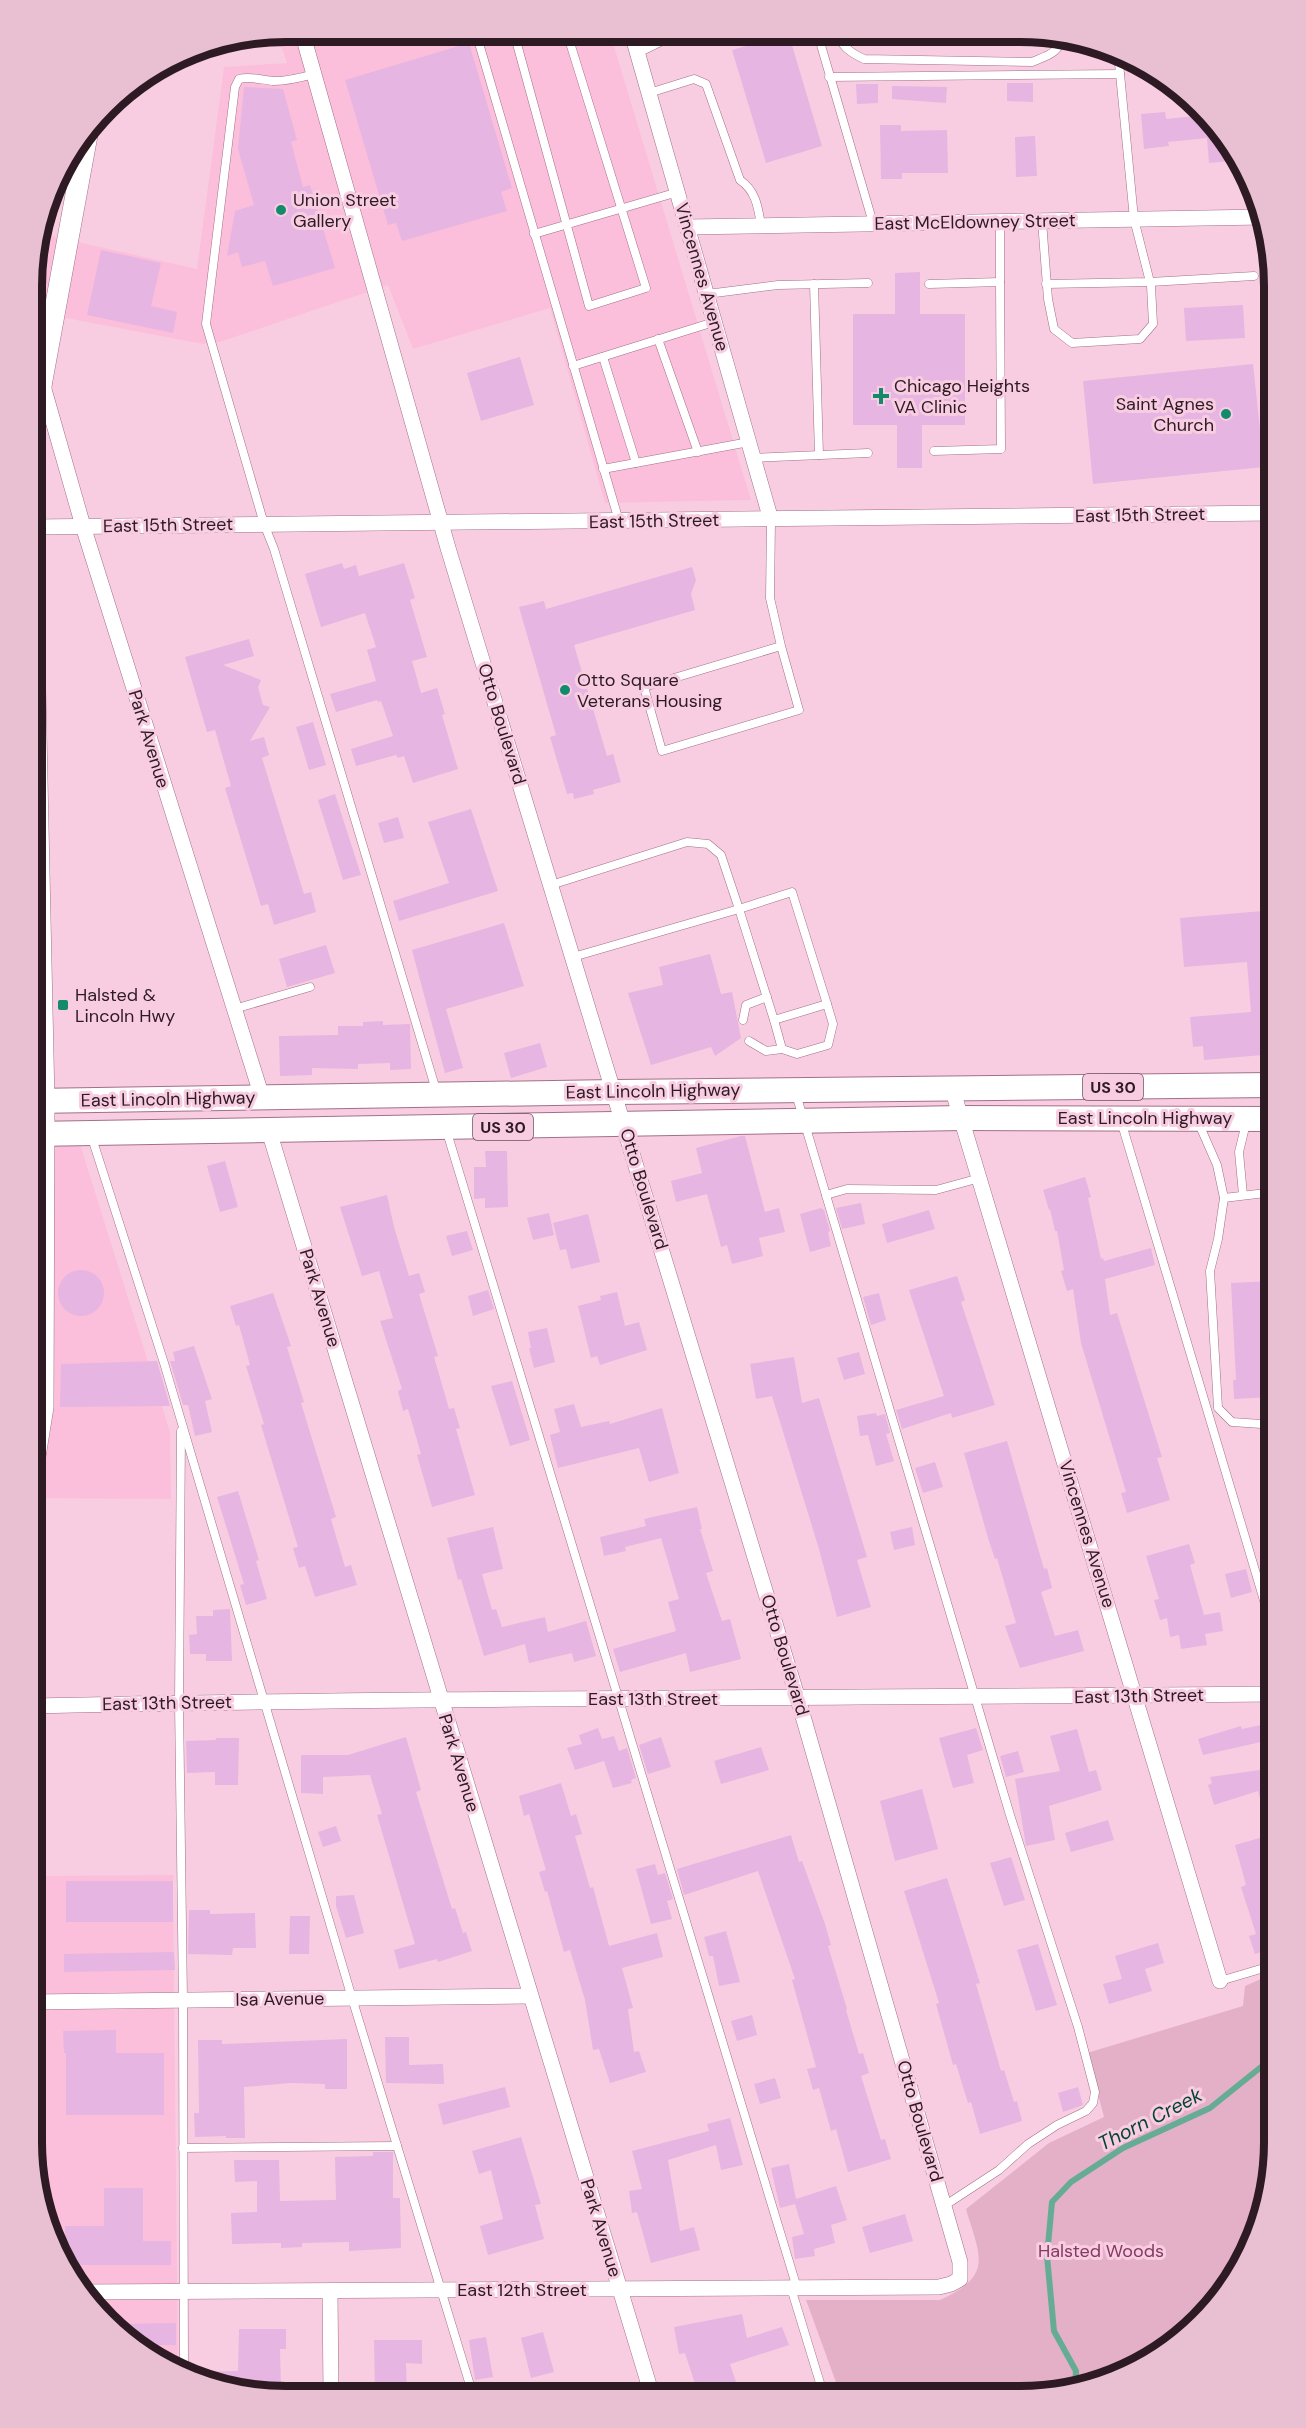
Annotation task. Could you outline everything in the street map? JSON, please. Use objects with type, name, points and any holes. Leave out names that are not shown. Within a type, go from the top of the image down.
[{"type":"main road","name":"East Lincoln Highway","points":[[42,1101],[1264,1085]]},
{"type":"main road","name":"East Lincoln Highway","points":[[42,1134],[962,1118],[1264,1119]]},
{"type":"street","name":"Otto Boulevard","points":[[305,42],[441,523],[798,1699],[960,2262],[960,2279]]},
{"type":"street","name":"Vincennes Avenue","points":[[635,42],[771,520]]},
{"type":"street","points":[[42,380],[84,149]]},
{"type":"street","name":"East McEldowney Street","points":[[687,227],[1254,217]]},
{"type":"street","name":"Park Avenue","points":[[42,380],[83,526],[262,1097]]},
{"type":"street","name":"East 15th Street","points":[[42,527],[1264,513]]},
{"type":"street","name":"Vincennes Avenue","points":[[952,1088],[1220,1981]]},
{"type":"street","name":"Park Avenue","points":[[269,1131],[649,2386]]},
{"type":"street","points":[[42,1352],[42,1413]]},
{"type":"street","name":"East 13th Street","points":[[42,1706],[440,1698],[798,1699],[1264,1696]]},
{"type":"street","name":"Isa Avenue","points":[[42,2002],[529,1996]]},
{"type":"street","name":"East 12th Street","points":[[95,2292],[939,2287],[960,2279]]},
{"type":"street","points":[[330,2291],[330,2386]]},
{"type":"lane","points":[[479,42],[619,521]]},
{"type":"lane","points":[[517,42],[589,306],[646,288],[570,42]]},
{"type":"lane","points":[[638,53],[661,42]]},
{"type":"lane","points":[[820,42],[873,223]]},
{"type":"lane","points":[[842,42],[851,53],[864,59],[1032,62],[1056,51],[1059,45]]},
{"type":"lane","points":[[1041,220],[1046,284],[1054,329],[1072,343],[1140,339],[1153,324],[1150,282],[1134,219],[1119,63]]},
{"type":"lane","points":[[314,74],[272,81],[249,77],[239,79],[235,87],[206,324],[264,524],[274,549],[437,1095]]},
{"type":"lane","points":[[829,77],[1120,74]]},
{"type":"lane","points":[[649,93],[694,79],[706,84],[740,180],[747,185],[756,201],[761,225]]},
{"type":"lane","points":[[534,234],[678,192]]},
{"type":"lane","points":[[934,451],[1001,449],[1000,221]]},
{"type":"lane","points":[[1046,284],[1150,282],[1254,276]]},
{"type":"lane","points":[[929,284],[1000,282]]},
{"type":"lane","points":[[706,294],[778,285],[868,283]]},
{"type":"lane","points":[[814,284],[819,455]]},
{"type":"lane","points":[[573,366],[714,322]]},
{"type":"lane","points":[[658,339],[698,452]]},
{"type":"lane","points":[[603,357],[636,463]]},
{"type":"lane","points":[[603,469],[749,442]]},
{"type":"lane","points":[[753,458],[868,453]]},
{"type":"lane","points":[[771,520],[770,598],[799,710],[662,751],[644,687],[782,646]]},
{"type":"lane","points":[[551,885],[687,843],[708,844],[721,855],[782,1049]]},
{"type":"lane","points":[[573,957],[792,892],[834,1024],[828,1045],[797,1054],[782,1049],[766,1051],[749,1041]]},
{"type":"lane","points":[[233,1009],[310,987]]},
{"type":"lane","points":[[743,1020],[746,1005],[767,997]]},
{"type":"lane","points":[[774,1020],[827,1004]]},
{"type":"lane","points":[[795,1090],[1010,1815],[1078,2027],[1095,2092],[1093,2103],[1086,2111],[1057,2125],[1028,2144],[999,2170],[944,2206]]},
{"type":"lane","points":[[1120,1118],[1264,1600]]},
{"type":"lane","points":[[1196,1119],[1217,1165],[1224,1198],[1218,1239],[1210,1271],[1218,1407],[1232,1422],[1264,1424]]},
{"type":"lane","points":[[1243,1196],[1239,1152],[1247,1119]]},
{"type":"lane","points":[[446,1128],[619,1698],[821,2386]]},
{"type":"lane","points":[[90,1133],[181,1421],[352,1998],[470,2386]]},
{"type":"lane","points":[[826,1194],[847,1189],[936,1190],[980,1178]]},
{"type":"lane","points":[[1224,1198],[1264,1193]]},
{"type":"lane","points":[[181,1421],[179,1703],[183,2000],[184,2363]]},
{"type":"lane","points":[[1220,1981],[1264,1968]]},
{"type":"lane","points":[[183,2148],[397,2146]]},
{"type":"shaded area","points":[[280,42],[613,42],[751,500],[605,503],[550,308],[413,349],[388,285],[220,342],[203,344],[42,314],[44,254],[48,235],[197,269],[224,67],[287,63]]},
{"type":"shaded area","points":[[42,1144],[80,1144],[170,1432],[171,1499],[42,1498]]},
{"type":"shaded area","points":[[174,1875],[178,2361],[151,2345],[125,2325],[103,2303],[83,2277],[67,2250],[50,2205],[44,2174],[42,2142],[42,1876]]},
{"type":"green space","name":"Halsted Woods","points":[[1264,1977],[1262,2174],[1256,2205],[1239,2250],[1223,2277],[1203,2303],[1181,2325],[1155,2345],[1128,2361],[1083,2378],[1052,2384],[837,2386],[806,2300],[940,2300],[957,2291],[976,2273],[978,2263],[978,2252],[966,2209],[1049,2143],[1104,2117],[1087,2053],[1243,2006],[1245,1986]]},
{"type":"building","points":[[760,42],[791,42],[822,146],[766,163],[732,50]]},
{"type":"building","points":[[469,43],[512,188],[501,192],[507,211],[402,241],[396,223],[388,225],[345,80]]},
{"type":"building","points":[[1007,83],[1033,83],[1033,102],[1007,101]]},
{"type":"building","points":[[856,84],[878,84],[878,103],[857,104]]},
{"type":"building","points":[[892,86],[947,87],[946,103],[892,99]]},
{"type":"building","points":[[244,87],[283,89],[297,140],[291,142],[303,187],[310,185],[335,268],[273,286],[265,261],[242,267],[238,252],[227,256],[235,211],[254,205],[238,149]]},
{"type":"building","points":[[1165,112],[1166,119],[1194,116],[1229,161],[1209,163],[1207,138],[1168,142],[1169,146],[1144,149],[1141,114]]},
{"type":"building","points":[[880,125],[901,125],[901,131],[947,130],[948,173],[902,173],[902,179],[881,179]]},
{"type":"building","points":[[1035,136],[1037,176],[1016,177],[1015,137]]},
{"type":"building","points":[[101,250],[161,263],[151,306],[177,312],[173,333],[87,315]]},
{"type":"building","points":[[920,272],[920,314],[965,314],[965,425],[922,425],[922,468],[897,468],[897,425],[853,425],[853,314],[895,314],[895,273]]},
{"type":"building","points":[[1243,305],[1245,338],[1186,341],[1184,308]]},
{"type":"building","points":[[520,357],[534,405],[481,421],[467,373]]},
{"type":"building","points":[[1253,364],[1264,467],[1093,484],[1083,381]]},
{"type":"building","points":[[342,563],[344,569],[356,565],[359,576],[404,563],[415,598],[410,600],[427,657],[412,661],[421,693],[437,688],[445,714],[442,715],[458,769],[413,783],[404,756],[398,758],[396,755],[356,766],[351,749],[393,736],[381,701],[377,700],[336,712],[330,694],[376,681],[367,650],[376,647],[365,613],[321,627],[305,574]]},
{"type":"building","name":"Otto Square Veterans Housing","points":[[692,567],[696,580],[691,594],[695,610],[574,645],[607,756],[613,754],[621,782],[593,790],[594,794],[574,799],[573,793],[567,794],[550,737],[556,735],[519,607],[544,601],[546,609]]},
{"type":"building","points":[[249,639],[254,656],[223,665],[261,680],[258,687],[263,705],[270,707],[250,741],[264,737],[269,755],[262,758],[304,894],[311,892],[316,912],[274,925],[268,904],[261,906],[225,788],[231,786],[215,730],[207,732],[185,657]]},
{"type":"building","points":[[313,722],[326,765],[309,770],[296,727]]},
{"type":"building","points":[[335,794],[361,875],[343,880],[318,800]]},
{"type":"building","points":[[471,809],[498,891],[399,921],[393,901],[449,883],[428,822]]},
{"type":"building","points":[[398,817],[404,838],[384,843],[378,823]]},
{"type":"building","points":[[1264,911],[1264,1055],[1204,1060],[1203,1046],[1193,1047],[1190,1017],[1251,1012],[1247,962],[1184,967],[1180,918]]},
{"type":"building","points":[[504,923],[524,986],[446,1009],[463,1068],[445,1073],[412,950]]},
{"type":"building","points":[[326,945],[335,973],[287,987],[279,959]]},
{"type":"building","points":[[710,954],[721,994],[732,992],[741,1038],[715,1056],[711,1047],[651,1065],[628,993],[663,985],[659,967]]},
{"type":"building","points":[[383,1021],[383,1025],[410,1024],[411,1069],[390,1070],[390,1063],[358,1064],[358,1069],[312,1068],[312,1075],[280,1076],[279,1036],[338,1035],[338,1026],[363,1026],[363,1022]]},
{"type":"building","points":[[540,1043],[547,1067],[511,1078],[504,1053]]},
{"type":"building","points":[[745,1136],[765,1212],[779,1208],[785,1232],[759,1238],[763,1256],[732,1264],[727,1245],[721,1247],[707,1194],[676,1202],[671,1181],[702,1173],[696,1148]]},
{"type":"building","points":[[485,1151],[507,1151],[508,1207],[485,1208],[485,1198],[474,1199],[474,1167],[486,1167]]},
{"type":"building","points":[[225,1161],[238,1207],[220,1212],[207,1166]]},
{"type":"building","points":[[1085,1177],[1091,1197],[1088,1198],[1101,1259],[1103,1258],[1104,1261],[1151,1248],[1155,1265],[1105,1279],[1110,1315],[1117,1313],[1162,1457],[1157,1458],[1170,1500],[1127,1513],[1121,1493],[1126,1492],[1081,1343],[1073,1289],[1067,1291],[1061,1271],[1064,1270],[1057,1231],[1055,1231],[1043,1190]]},
{"type":"building","points":[[387,1195],[409,1276],[419,1273],[425,1292],[419,1294],[438,1356],[434,1357],[449,1409],[454,1408],[460,1428],[456,1429],[475,1495],[432,1507],[417,1455],[421,1454],[408,1409],[403,1411],[398,1391],[402,1389],[380,1321],[393,1318],[379,1271],[362,1276],[340,1207]]},
{"type":"building","points":[[861,1203],[865,1224],[842,1229],[836,1208]]},
{"type":"building","points":[[821,1208],[824,1210],[830,1231],[828,1232],[831,1246],[810,1252],[800,1214]]},
{"type":"building","points":[[929,1210],[935,1229],[887,1243],[882,1224]]},
{"type":"building","points":[[549,1213],[554,1235],[533,1240],[527,1218]]},
{"type":"building","points":[[588,1214],[600,1262],[571,1269],[566,1249],[560,1250],[553,1223]]},
{"type":"building","points":[[467,1231],[473,1250],[452,1256],[446,1236]]},
{"type":"building","points":[[81,1270],[97,1277],[104,1293],[97,1309],[81,1316],[65,1309],[58,1293],[65,1277]]},
{"type":"building","points":[[957,1276],[965,1300],[961,1302],[995,1405],[952,1418],[951,1413],[902,1429],[896,1410],[944,1396],[909,1290]]},
{"type":"building","points":[[1264,1281],[1264,1398],[1234,1399],[1233,1380],[1236,1380],[1231,1283]]},
{"type":"building","points":[[488,1290],[494,1309],[473,1316],[468,1296]]},
{"type":"building","points":[[617,1292],[625,1326],[639,1322],[647,1350],[600,1365],[597,1356],[591,1358],[578,1306],[601,1300],[600,1296]]},
{"type":"building","points":[[273,1293],[291,1346],[287,1347],[304,1402],[301,1403],[336,1517],[331,1519],[345,1567],[351,1565],[357,1585],[315,1597],[305,1566],[299,1568],[293,1548],[298,1547],[261,1425],[264,1424],[246,1366],[250,1365],[239,1325],[236,1326],[230,1306]]},
{"type":"building","points":[[879,1293],[886,1320],[871,1325],[863,1297]]},
{"type":"building","points":[[547,1328],[555,1362],[534,1368],[528,1332]]},
{"type":"building","points":[[194,1346],[212,1399],[205,1401],[212,1432],[195,1436],[188,1405],[183,1405],[170,1361],[175,1361],[173,1352]]},
{"type":"building","points":[[859,1352],[865,1374],[844,1380],[837,1358]]},
{"type":"building","points":[[794,1357],[802,1403],[819,1398],[867,1557],[857,1560],[871,1607],[837,1617],[819,1549],[772,1396],[756,1399],[750,1364]]},
{"type":"building","points":[[157,1361],[170,1406],[60,1407],[61,1364]]},
{"type":"building","points":[[512,1381],[530,1440],[510,1446],[491,1386]]},
{"type":"building","points":[[574,1404],[581,1427],[609,1421],[610,1424],[662,1408],[679,1473],[649,1482],[639,1448],[558,1468],[550,1435],[560,1432],[554,1409]]},
{"type":"building","points":[[876,1413],[877,1416],[885,1414],[890,1433],[886,1434],[894,1461],[876,1466],[868,1435],[860,1436],[857,1416]]},
{"type":"building","points":[[1007,1441],[1044,1569],[1047,1568],[1052,1588],[1041,1592],[1055,1636],[1078,1630],[1084,1651],[1020,1668],[1005,1626],[1016,1623],[997,1558],[995,1559],[988,1538],[964,1453]]},
{"type":"building","points":[[935,1462],[943,1487],[923,1493],[915,1468]]},
{"type":"building","points":[[238,1491],[259,1560],[256,1561],[267,1599],[246,1605],[240,1585],[244,1584],[217,1497]]},
{"type":"building","points":[[697,1507],[702,1529],[700,1529],[713,1571],[706,1573],[722,1621],[730,1619],[741,1659],[690,1672],[686,1653],[620,1672],[613,1649],[676,1631],[668,1602],[679,1599],[661,1538],[625,1547],[626,1551],[604,1556],[600,1537],[646,1526],[644,1519]]},
{"type":"building","points":[[493,1527],[503,1569],[482,1574],[492,1610],[496,1609],[502,1627],[545,1617],[548,1632],[586,1621],[596,1656],[574,1662],[572,1653],[529,1663],[525,1644],[484,1656],[461,1579],[458,1580],[447,1538]]},
{"type":"building","points":[[912,1527],[915,1545],[894,1550],[890,1532]]},
{"type":"building","points":[[1189,1544],[1195,1563],[1190,1565],[1204,1615],[1220,1612],[1223,1631],[1205,1634],[1207,1645],[1181,1649],[1179,1635],[1170,1637],[1167,1618],[1160,1620],[1154,1600],[1159,1599],[1146,1556]]},
{"type":"building","points":[[1246,1569],[1252,1592],[1231,1598],[1225,1574]]},
{"type":"building","points":[[230,1609],[232,1661],[206,1661],[206,1654],[190,1654],[189,1635],[197,1634],[196,1616],[213,1616],[213,1610]]},
{"type":"building","points":[[1264,1724],[1264,1741],[1203,1755],[1198,1739],[1241,1726],[1242,1729]]},
{"type":"building","points":[[598,1728],[602,1739],[614,1736],[619,1751],[627,1748],[636,1778],[631,1780],[632,1783],[613,1788],[604,1761],[575,1770],[567,1748],[582,1744],[579,1735]]},
{"type":"building","points":[[976,1728],[983,1750],[967,1755],[974,1783],[953,1788],[939,1738]]},
{"type":"building","points":[[1077,1729],[1089,1772],[1096,1770],[1102,1790],[1049,1806],[1055,1840],[1026,1846],[1015,1779],[1060,1771],[1050,1736]]},
{"type":"building","points":[[406,1737],[421,1790],[416,1792],[452,1909],[455,1908],[472,1951],[438,1962],[437,1959],[399,1969],[394,1950],[415,1944],[377,1815],[382,1814],[370,1775],[323,1777],[323,1794],[301,1793],[301,1755],[348,1755]]},
{"type":"building","points":[[661,1737],[671,1767],[648,1774],[639,1745]]},
{"type":"building","points":[[216,1738],[239,1738],[238,1785],[215,1785],[215,1772],[187,1773],[186,1741],[216,1740]]},
{"type":"building","points":[[761,1747],[769,1770],[721,1784],[714,1761]]},
{"type":"building","points":[[1018,1751],[1024,1772],[1006,1777],[1000,1756]]},
{"type":"building","points":[[1264,1769],[1264,1812],[1258,1791],[1214,1805],[1208,1785],[1212,1783],[1210,1777]]},
{"type":"building","points":[[561,1783],[571,1816],[576,1814],[582,1834],[575,1836],[590,1888],[593,1887],[609,1946],[657,1933],[663,1957],[622,1968],[633,2008],[628,2009],[634,2052],[639,2051],[646,2072],[610,2083],[599,2049],[593,2050],[585,2000],[570,1950],[564,1952],[547,1891],[545,1892],[539,1872],[546,1870],[529,1814],[524,1816],[519,1796]]},
{"type":"building","points":[[922,1789],[938,1849],[895,1861],[880,1801]]},
{"type":"building","points":[[1108,1820],[1114,1840],[1071,1852],[1065,1833]]},
{"type":"building","points":[[336,1826],[341,1841],[323,1847],[318,1832]]},
{"type":"building","points":[[791,1835],[799,1862],[802,1861],[825,1924],[831,1945],[828,1946],[846,2010],[859,2054],[863,2053],[869,2073],[861,2076],[881,2140],[885,2139],[891,2159],[848,2172],[836,2129],[831,2131],[819,2088],[813,2090],[807,2069],[816,2067],[792,1980],[795,1979],[758,1871],[684,1895],[677,1869]]},
{"type":"building","points":[[1264,1837],[1264,1951],[1255,1954],[1249,1936],[1256,1934],[1241,1887],[1246,1885],[1235,1845]]},
{"type":"building","points":[[1011,1857],[1025,1900],[1004,1906],[990,1863]]},
{"type":"building","points":[[655,1864],[658,1875],[665,1873],[673,1899],[667,1901],[672,1919],[651,1924],[636,1869]]},
{"type":"building","points":[[947,1878],[980,1983],[976,1984],[1001,2071],[1004,2070],[1014,2102],[1017,2101],[1022,2121],[980,2134],[971,2102],[968,2103],[956,2064],[953,2065],[936,2004],[939,2003],[904,1891]]},
{"type":"building","points":[[66,1881],[173,1881],[173,1922],[66,1922]]},
{"type":"building","points":[[354,1895],[364,1933],[346,1938],[336,1906],[336,1896]]},
{"type":"building","points":[[189,1910],[210,1910],[210,1914],[255,1913],[256,1948],[233,1948],[232,1955],[188,1954]]},
{"type":"building","points":[[290,1916],[310,1916],[309,1954],[289,1954]]},
{"type":"building","points":[[726,1931],[740,1982],[719,1986],[713,1956],[709,1956],[704,1937]]},
{"type":"building","points":[[1158,1943],[1164,1963],[1145,1969],[1152,1991],[1109,2004],[1103,1984],[1122,1979],[1115,1956]]},
{"type":"building","points":[[1038,1944],[1057,2005],[1036,2011],[1017,1950]]},
{"type":"building","points":[[174,1952],[175,1970],[64,1972],[64,1954]]},
{"type":"building","points":[[752,2015],[757,2035],[737,2041],[731,2021]]},
{"type":"building","points":[[116,2030],[116,2053],[164,2053],[164,2115],[66,2115],[66,2053],[64,2053],[63,2031]]},
{"type":"building","points":[[385,2037],[409,2037],[409,2065],[443,2064],[444,2084],[386,2083]]},
{"type":"building","points":[[347,2039],[347,2089],[325,2089],[325,2084],[290,2083],[244,2087],[245,2138],[195,2137],[194,2113],[199,2113],[198,2040],[222,2040],[222,2044]]},
{"type":"building","points":[[775,2078],[781,2098],[760,2104],[754,2084]]},
{"type":"building","points":[[505,2087],[510,2107],[443,2125],[438,2104]]},
{"type":"building","points":[[1078,2087],[1083,2105],[1063,2112],[1058,2093]]},
{"type":"building","points":[[730,2118],[743,2165],[721,2170],[716,2145],[668,2160],[680,2231],[694,2227],[700,2250],[651,2263],[637,2212],[632,2213],[629,2191],[642,2189],[632,2151],[709,2131],[707,2124]]},
{"type":"building","points":[[521,2137],[541,2204],[535,2205],[544,2239],[488,2255],[480,2226],[503,2219],[491,2170],[479,2174],[472,2151]]},
{"type":"building","points":[[373,2152],[393,2152],[393,2198],[400,2198],[401,2248],[349,2251],[349,2242],[302,2243],[302,2247],[281,2248],[281,2243],[232,2244],[231,2213],[257,2212],[257,2181],[235,2182],[234,2160],[279,2160],[280,2201],[336,2200],[335,2157],[373,2156]]},
{"type":"building","points":[[789,2164],[796,2199],[836,2186],[847,2220],[831,2225],[835,2243],[814,2249],[815,2256],[795,2259],[792,2237],[804,2234],[795,2204],[780,2208],[771,2168]]},
{"type":"building","points":[[104,2188],[143,2188],[143,2241],[171,2241],[171,2265],[76,2265],[66,2246],[65,2226],[104,2226]]},
{"type":"building","points":[[905,2214],[913,2241],[870,2253],[862,2227]]},
{"type":"building","points":[[742,2314],[747,2338],[782,2327],[789,2345],[730,2364],[737,2385],[696,2386],[685,2353],[679,2354],[674,2327]]},
{"type":"building","points":[[176,2323],[176,2345],[151,2345],[124,2324]]},
{"type":"building","points":[[239,2329],[286,2329],[286,2349],[280,2349],[281,2386],[254,2384],[205,2372],[238,2371]]},
{"type":"building","points":[[543,2332],[554,2372],[531,2378],[521,2338]]},
{"type":"building","points":[[486,2337],[493,2377],[475,2380],[469,2340]]},
{"type":"building","points":[[374,2340],[422,2340],[422,2364],[406,2363],[407,2386],[375,2386]]},
{"type":"waterway","name":"Thorn Creek","points":[[1075,2379],[1076,2371],[1054,2331],[1047,2256],[1052,2202],[1071,2182],[1123,2148],[1210,2108],[1264,2065]]},
{"type":"place","name":"Union Street Gallery","points":[[281,210]]},
{"type":"place","name":"Chicago Heights VA Clinic","points":[[881,396]]},
{"type":"place","name":"Saint Agnes Church","points":[[1226,414]]},
{"type":"place","name":"Otto Square Veterans Housing","points":[[565,690]]},
{"type":"place","name":"Halsted & Lincoln Hwy","points":[[63,1005]]}]
